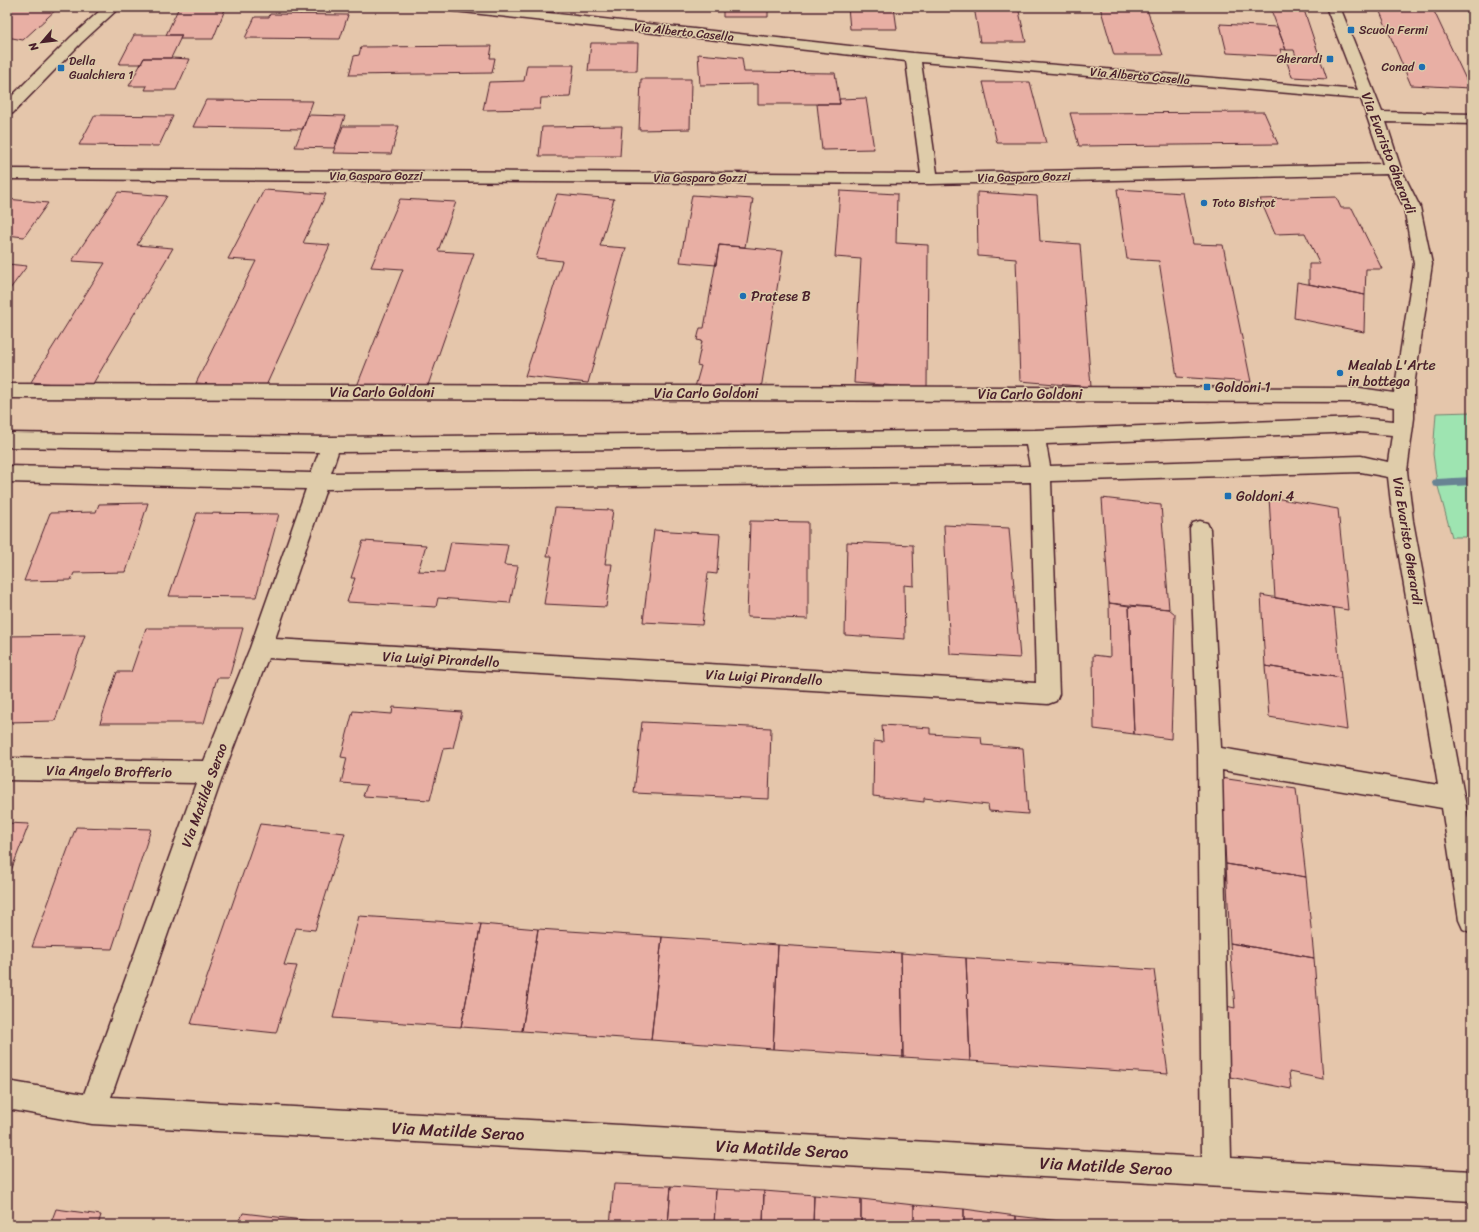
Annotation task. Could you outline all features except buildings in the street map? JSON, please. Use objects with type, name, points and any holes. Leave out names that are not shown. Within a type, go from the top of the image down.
[{"type":"street","points":[[7,110],[76,40],[113,7]]},
{"type":"street","name":"Via Alberto Casella","points":[[454,7],[914,57],[1366,95]]},
{"type":"street","name":"Via Evaristo Gherardi","points":[[1333,7],[1366,95],[1376,117],[1393,169],[1412,207],[1423,264],[1404,386],[1402,429],[1397,471],[1403,521],[1453,799],[1472,920]]},
{"type":"street","points":[[914,57],[930,179]]},
{"type":"street","points":[[1376,117],[1472,119]]},
{"type":"street","name":"Via Gasparo Gozzi","points":[[7,174],[930,179],[1393,169]]},
{"type":"street","name":"Via Carlo Goldoni","points":[[7,391],[1352,395],[1404,402]]},
{"type":"street","points":[[7,440],[331,445],[1035,437],[1359,424],[1402,429]]},
{"type":"street","points":[[1035,437],[1041,474]]},
{"type":"street","points":[[318,480],[331,445]]},
{"type":"street","points":[[7,474],[318,480],[1041,474],[1361,464],[1397,471]]},
{"type":"street","name":"Via Luigi Pirandello","points":[[261,648],[1048,694],[1041,474]]},
{"type":"street","name":"Via Matilde Serao","points":[[92,1110],[212,772],[261,648],[318,480]]},
{"type":"street","points":[[1200,529],[1210,757],[1217,1172]]},
{"type":"street","points":[[1210,757],[1453,799]]},
{"type":"street","name":"Via Angelo Brofferio","points":[[7,769],[212,772]]},
{"type":"street","name":"Via Matilde Serao","points":[[7,1095],[92,1110],[1472,1186]]},
{"type":"green space","points":[[1472,412],[1472,537],[1452,537],[1437,483],[1433,454],[1436,413]]},
{"type":"waterway","points":[[1437,483],[1472,481]]},
{"type":"place","name":"Scuola Fermi","points":[[1351,30]]},
{"type":"place","name":"Gherardi","points":[[1330,59]]},
{"type":"place","name":"Conad","points":[[1422,67]]},
{"type":"place","name":"Della Gualchiera 1","points":[[61,68]]},
{"type":"place","name":"Toto Bistrot","points":[[1204,203]]},
{"type":"place","name":"Pratese B","points":[[743,296]]},
{"type":"place","name":"Mealab L'Arte in bottega","points":[[1340,373]]},
{"type":"place","name":"Goldoni 1","points":[[1207,387]]},
{"type":"place","name":"Goldoni 4","points":[[1228,496]]}]
